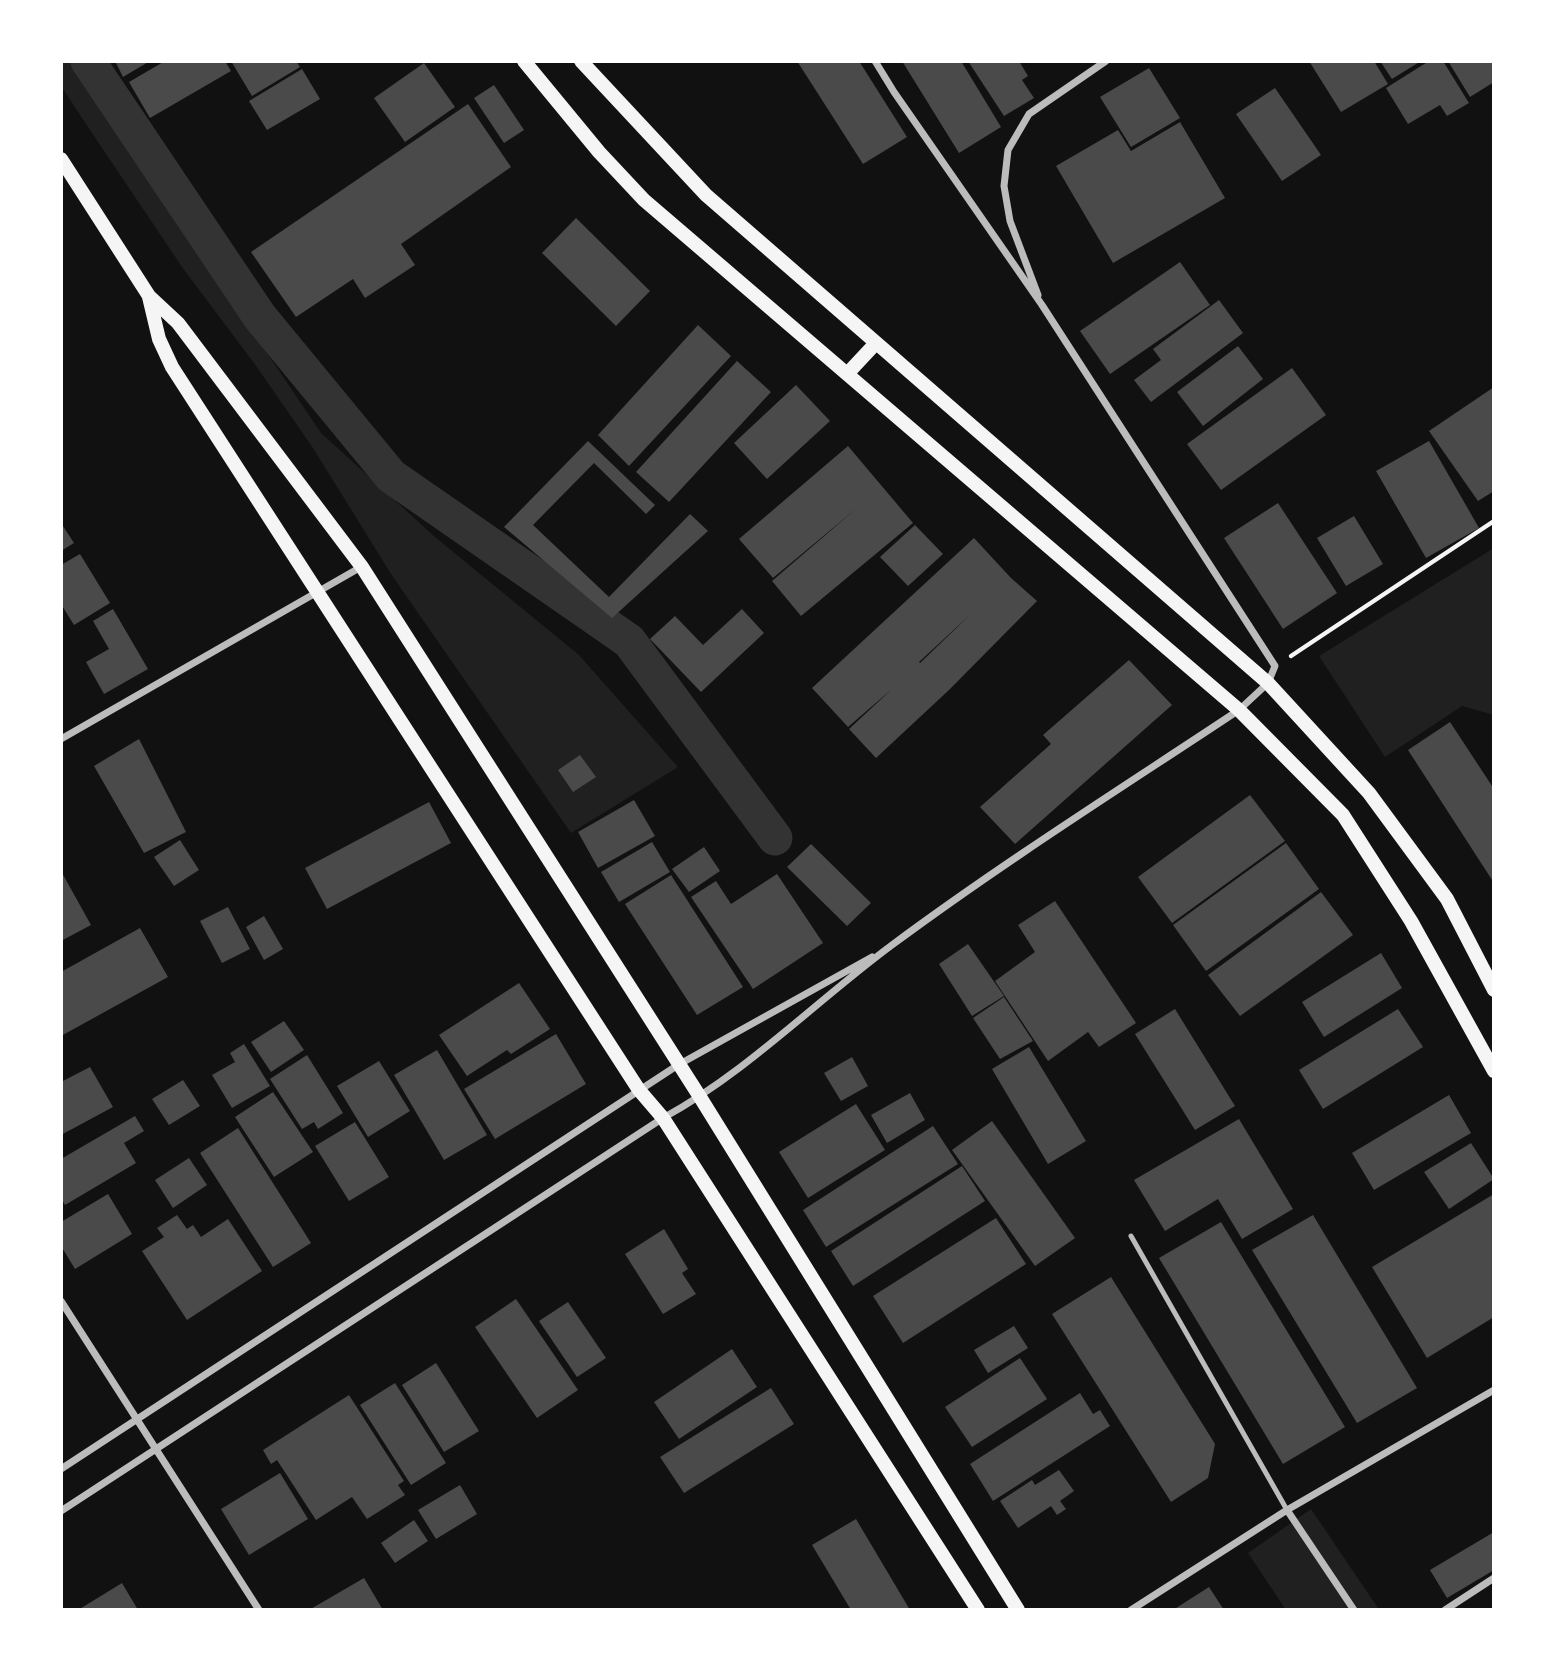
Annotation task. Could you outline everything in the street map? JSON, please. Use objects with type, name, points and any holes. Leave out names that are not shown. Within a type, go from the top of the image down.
[{"type":"main road","points":[[524,61],[599,152],[644,200],[1239,710],[1343,815],[1412,921],[1494,1072]]},
{"type":"main road","points":[[581,61],[706,195],[1268,683],[1369,793],[1447,899],[1494,990]]},
{"type":"main road","points":[[61,159],[149,296],[178,323],[362,567],[678,1065],[701,1097],[1018,1610]]},
{"type":"main road","points":[[149,296],[159,339],[172,367],[639,1090],[663,1118],[978,1610]]},
{"type":"main road","points":[[847,373],[876,343]]},
{"type":"street","points":[[61,1511],[663,1118],[701,1097],[891,946],[1007,864],[1239,710],[1268,683],[1275,666],[1042,305],[875,61]]},
{"type":"street","points":[[1042,305],[1010,221],[1004,186],[1008,150],[1030,114],[1106,61]]},
{"type":"street","points":[[61,739],[362,567]]},
{"type":"street","points":[[61,1469],[678,1065],[891,946]]},
{"type":"street","points":[[61,1301],[259,1610]]},
{"type":"street","points":[[1131,1610],[1287,1510],[1494,1390]]},
{"type":"street","points":[[1287,1510],[1354,1610]]},
{"type":"street","points":[[1445,1610],[1494,1578]]},
{"type":"lane","points":[[1130,1236],[1287,1510]]},
{"type":"path","points":[[1275,666],[1494,521]]},
{"type":"shaded area","points":[[61,61],[70,61],[321,433],[435,537],[579,655],[678,767],[571,833],[391,574],[313,448],[182,267],[94,136],[61,86]]},
{"type":"shaded area","points":[[1494,548],[1494,715],[1462,706],[1385,757],[1319,656]]},
{"type":"shaded area","points":[[1311,1509],[1378,1610],[1286,1610],[1248,1553]]},
{"type":"building","points":[[115,61],[150,61],[123,77]]},
{"type":"building","points":[[165,61],[225,61],[231,71],[150,118],[129,82]]},
{"type":"building","points":[[231,61],[296,61],[300,67],[252,96]]},
{"type":"building","points":[[797,61],[859,61],[907,137],[863,164]]},
{"type":"building","points":[[902,61],[961,61],[1001,127],[959,153]]},
{"type":"building","points":[[968,61],[1019,61],[1028,76],[1022,80],[1034,98],[1004,116]]},
{"type":"building","points":[[1309,61],[1374,61],[1388,84],[1341,112]]},
{"type":"building","points":[[1380,61],[1421,61],[1392,79]]},
{"type":"building","points":[[1429,61],[1443,61],[1469,103],[1447,116],[1440,105],[1408,124],[1386,88]]},
{"type":"building","points":[[1448,61],[1494,61],[1494,82],[1470,97]]},
{"type":"building","points":[[424,63],[455,107],[405,142],[374,98]]},
{"type":"building","points":[[1149,68],[1180,118],[1131,147],[1100,97]]},
{"type":"building","points":[[302,69],[320,99],[267,130],[249,101]]},
{"type":"building","points":[[494,85],[524,130],[504,143],[474,98]]},
{"type":"building","points":[[1275,88],[1321,155],[1282,181],[1236,114]]},
{"type":"building","points":[[468,104],[511,167],[401,244],[415,265],[365,298],[353,279],[296,317],[251,252]]},
{"type":"building","points":[[1180,122],[1225,198],[1113,263],[1056,166],[1118,130],[1131,151]]},
{"type":"building","points":[[576,218],[650,291],[616,326],[542,253]]},
{"type":"building","points":[[1180,262],[1210,305],[1110,374],[1080,331]]},
{"type":"building","points":[[1219,300],[1243,333],[1151,402],[1134,380],[1161,360],[1153,349]]},
{"type":"building","points":[[698,325],[731,356],[629,466],[598,435]]},
{"type":"building","points":[[1238,346],[1263,379],[1203,426],[1177,392]]},
{"type":"building","points":[[737,361],[771,392],[669,502],[636,472]]},
{"type":"building","points":[[1292,368],[1326,415],[1221,490],[1187,444]]},
{"type":"building","points":[[796,385],[830,421],[767,479],[734,443]]},
{"type":"building","points":[[1494,387],[1494,491],[1478,501],[1429,431]]},
{"type":"building","points":[[588,441],[655,505],[646,514],[594,463],[533,525],[609,597],[690,514],[708,531],[612,618],[504,527]]},
{"type":"building","points":[[1429,441],[1479,528],[1426,558],[1376,471]]},
{"type":"building","points":[[848,446],[913,523],[801,616],[772,581],[857,508],[773,578],[739,539]]},
{"type":"building","points":[[1278,503],[1337,593],[1283,629],[1224,538]]},
{"type":"building","points":[[1354,516],[1383,564],[1346,586],[1317,538]]},
{"type":"building","points":[[61,523],[74,543],[61,551]]},
{"type":"building","points":[[915,525],[943,554],[908,586],[880,557]]},
{"type":"building","points":[[974,538],[1011,578],[1037,601],[949,690],[876,758],[849,729],[892,689],[848,727],[812,688]],"holes":[[[972,613],[920,663],[919,662]]]},
{"type":"building","points":[[80,554],[110,603],[74,625],[61,604],[61,565]]},
{"type":"building","points":[[113,609],[148,669],[104,694],[86,662],[109,649],[93,621]]},
{"type":"building","points":[[742,609],[764,633],[701,692],[650,639],[675,616],[703,645]]},
{"type":"building","points":[[1129,660],[1172,705],[1015,844],[980,807],[1051,744],[1043,735]]},
{"type":"building","points":[[1450,722],[1494,789],[1494,883],[1408,750]]},
{"type":"building","points":[[139,739],[186,832],[144,853],[94,766]]},
{"type":"building","points":[[580,755],[596,777],[573,792],[558,770]]},
{"type":"building","points":[[1250,795],[1285,841],[1172,923],[1138,877]]},
{"type":"building","points":[[634,800],[655,836],[598,868],[578,832]]},
{"type":"building","points":[[429,802],[451,843],[327,909],[305,868]]},
{"type":"building","points":[[180,840],[199,870],[174,886],[154,857]]},
{"type":"building","points":[[652,842],[670,872],[619,902],[601,872]]},
{"type":"building","points":[[1286,843],[1319,889],[1206,971],[1173,925]]},
{"type":"building","points":[[811,844],[871,903],[847,926],[787,867]]},
{"type":"building","points":[[704,847],[720,871],[689,892],[672,869]]},
{"type":"building","points":[[61,871],[91,925],[61,941]]},
{"type":"building","points":[[777,874],[823,943],[753,989],[691,897],[716,881],[731,904]]},
{"type":"building","points":[[671,875],[743,987],[697,1015],[625,904]]},
{"type":"building","points":[[1321,892],[1353,935],[1240,1016],[1208,975]]},
{"type":"building","points":[[1055,901],[1136,1023],[1099,1047],[1088,1032],[1048,1061],[995,981],[1035,952],[1018,925]]},
{"type":"building","points":[[228,907],[250,949],[222,963],[200,921]]},
{"type":"building","points":[[264,916],[283,949],[264,960],[246,927]]},
{"type":"building","points":[[140,928],[168,977],[61,1036],[61,972]]},
{"type":"building","points":[[968,944],[1004,996],[972,1016],[939,964]]},
{"type":"building","points":[[1381,953],[1402,988],[1324,1037],[1302,1002]]},
{"type":"building","points":[[519,983],[550,1029],[511,1054],[507,1050],[467,1076],[439,1035]]},
{"type":"building","points":[[1004,997],[1033,1041],[1000,1059],[973,1018]]},
{"type":"building","points":[[1175,1009],[1235,1106],[1195,1130],[1135,1034]]},
{"type":"building","points":[[1398,1009],[1423,1047],[1323,1109],[1299,1070]]},
{"type":"building","points":[[284,1021],[304,1050],[271,1072],[251,1042]]},
{"type":"building","points":[[556,1034],[586,1084],[495,1139],[464,1089]]},
{"type":"building","points":[[244,1044],[270,1086],[232,1108],[212,1075],[235,1062],[230,1053]]},
{"type":"building","points":[[1029,1047],[1086,1141],[1048,1164],[992,1069]]},
{"type":"building","points":[[437,1050],[487,1135],[444,1160],[394,1075]]},
{"type":"building","points":[[307,1055],[343,1113],[318,1129],[314,1122],[302,1129],[270,1079]]},
{"type":"building","points":[[852,1057],[868,1086],[841,1101],[824,1073]]},
{"type":"building","points":[[379,1061],[410,1111],[368,1137],[337,1086]]},
{"type":"building","points":[[90,1067],[113,1107],[61,1135],[61,1082]]},
{"type":"building","points":[[183,1080],[200,1106],[169,1125],[152,1099]]},
{"type":"building","points":[[273,1092],[313,1152],[274,1177],[235,1117]]},
{"type":"building","points":[[910,1093],[925,1120],[887,1143],[871,1115]]},
{"type":"building","points":[[1449,1095],[1471,1133],[1374,1190],[1352,1153]]},
{"type":"building","points":[[856,1104],[885,1150],[808,1198],[779,1152]]},
{"type":"building","points":[[135,1116],[144,1131],[124,1143],[136,1163],[65,1205],[61,1198],[61,1159]]},
{"type":"building","points":[[1239,1119],[1293,1209],[1242,1239],[1218,1199],[1165,1231],[1134,1180]]},
{"type":"building","points":[[992,1121],[1075,1238],[1035,1266],[952,1150]]},
{"type":"building","points":[[355,1122],[389,1177],[349,1201],[315,1146]]},
{"type":"building","points":[[933,1126],[958,1164],[826,1247],[803,1210]]},
{"type":"building","points":[[238,1128],[311,1243],[273,1267],[200,1153]]},
{"type":"building","points":[[1471,1143],[1494,1179],[1449,1209],[1424,1172]]},
{"type":"building","points":[[189,1158],[207,1185],[173,1208],[155,1180]]},
{"type":"building","points":[[962,1166],[985,1201],[853,1286],[831,1251]]},
{"type":"building","points":[[108,1194],[132,1234],[75,1269],[61,1246],[61,1222]]},
{"type":"building","points":[[1494,1194],[1494,1317],[1427,1358],[1372,1267]]},
{"type":"building","points":[[177,1215],[187,1229],[193,1225],[201,1237],[228,1219],[262,1271],[187,1320],[142,1251],[164,1237],[157,1228]]},
{"type":"building","points":[[1313,1215],[1417,1388],[1357,1423],[1252,1250]]},
{"type":"building","points":[[996,1218],[1026,1264],[903,1343],[873,1296]]},
{"type":"building","points":[[1221,1222],[1345,1427],[1283,1464],[1159,1258]]},
{"type":"building","points":[[664,1229],[688,1269],[682,1273],[696,1294],[663,1314],[625,1254]]},
{"type":"building","points":[[1111,1277],[1215,1444],[1208,1478],[1171,1502],[1052,1314]]},
{"type":"building","points":[[516,1299],[578,1390],[537,1418],[475,1327]]},
{"type":"building","points":[[568,1302],[606,1358],[577,1377],[539,1321]]},
{"type":"building","points":[[1014,1326],[1028,1348],[988,1373],[974,1350]]},
{"type":"building","points":[[732,1349],[757,1387],[679,1439],[654,1402]]},
{"type":"building","points":[[1020,1358],[1047,1399],[972,1447],[945,1407]]},
{"type":"building","points":[[436,1363],[479,1431],[444,1452],[402,1385]]},
{"type":"building","points":[[395,1383],[446,1463],[411,1485],[360,1405]]},
{"type":"building","points":[[771,1388],[794,1424],[684,1493],[660,1457]]},
{"type":"building","points":[[1080,1393],[1093,1414],[1100,1410],[1110,1426],[993,1501],[970,1464]]},
{"type":"building","points":[[349,1395],[404,1481],[398,1485],[405,1495],[367,1519],[352,1497],[316,1520],[277,1460],[271,1464],[263,1450]]},
{"type":"building","points":[[1059,1470],[1074,1491],[1060,1501],[1066,1509],[1057,1515],[1051,1506],[1018,1528],[1000,1501],[1032,1480],[1035,1485]]},
{"type":"building","points":[[280,1473],[308,1519],[249,1555],[221,1509]]},
{"type":"building","points":[[460,1485],[477,1514],[436,1539],[418,1510]]},
{"type":"building","points":[[856,1519],[910,1610],[851,1610],[812,1545]]},
{"type":"building","points":[[414,1520],[428,1541],[395,1563],[381,1543]]},
{"type":"building","points":[[1494,1532],[1494,1570],[1447,1598],[1430,1570]]},
{"type":"building","points":[[364,1578],[383,1610],[309,1610]]},
{"type":"building","points":[[122,1583],[138,1610],[78,1610]]},
{"type":"building","points":[[1209,1587],[1224,1610],[1173,1610]]},
{"type":"waterway","points":[[88,61],[260,317],[391,476],[629,641],[775,838]]}]
